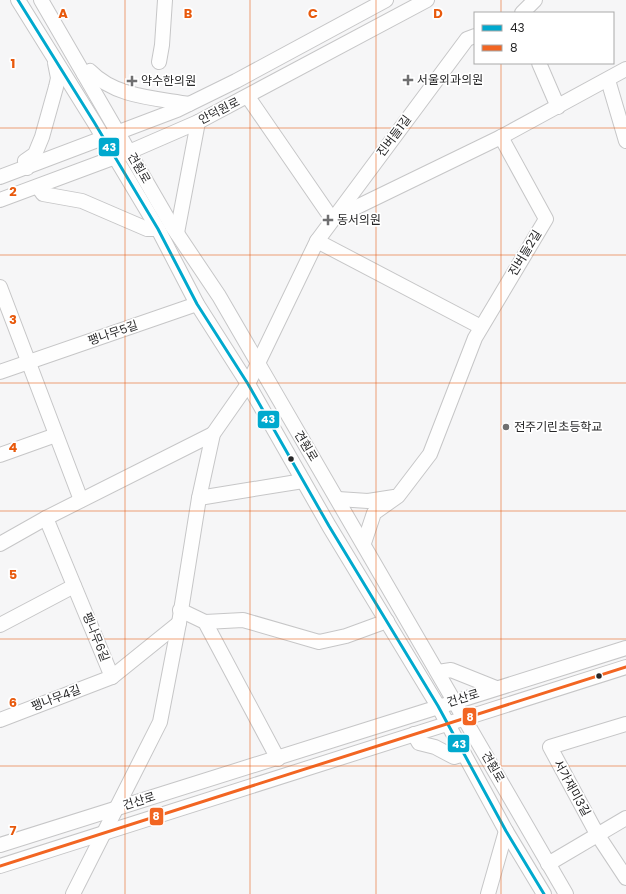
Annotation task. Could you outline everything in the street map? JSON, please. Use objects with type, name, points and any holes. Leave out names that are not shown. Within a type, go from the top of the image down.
[{"type":"street","name":"견훤로","points":[[18,0],[55,58],[158,229],[197,304],[248,384],[303,481],[438,706],[506,831],[544,894]]},
{"type":"street","name":"견훤로","points":[[41,0],[177,233],[219,296],[364,543],[566,894]]},
{"type":"street","points":[[159,62],[162,45],[165,0]]},
{"type":"street","name":"안덕원로","points":[[0,177],[27,168],[189,104],[236,81],[386,0]]},
{"type":"street","name":"안덕원로","points":[[0,200],[38,188],[115,158],[198,122],[248,97],[427,0]]},
{"type":"street","points":[[523,12],[536,0]]},
{"type":"street","name":"진버들1길","points":[[248,384],[317,240],[466,39],[474,36]]},
{"type":"street","points":[[27,168],[25,161],[35,154],[42,137],[56,87],[58,78],[55,58]]},
{"type":"street","points":[[539,64],[558,107]]},
{"type":"street","points":[[248,97],[332,219],[501,137],[626,69]]},
{"type":"street","points":[[84,74],[90,71],[95,76],[121,91],[189,104]]},
{"type":"street","points":[[608,80],[626,140]]},
{"type":"street","points":[[177,233],[198,122]]},
{"type":"street","name":"진버들2길","points":[[481,327],[546,219],[501,137]]},
{"type":"street","points":[[38,188],[43,194],[82,201],[147,229],[158,229]]},
{"type":"street","points":[[317,240],[481,327],[430,454],[398,496],[373,506],[338,499]]},
{"type":"street","points":[[0,287],[3,307],[29,361],[81,500]]},
{"type":"street","name":"팽나무5길","points":[[0,372],[197,304]]},
{"type":"street","points":[[73,894],[160,722],[180,617],[199,498],[213,434],[248,384]]},
{"type":"street","points":[[0,544],[46,518],[213,434]]},
{"type":"street","points":[[0,455],[56,435]]},
{"type":"street","name":"견훤로","points":[[199,498],[303,481]]},
{"type":"street","points":[[364,543],[373,506]]},
{"type":"street","name":"팽나무6길","points":[[46,518],[112,677],[180,617]]},
{"type":"street","points":[[0,625],[74,586]]},
{"type":"street","points":[[180,617],[206,622],[243,620],[319,642],[346,636],[387,621]]},
{"type":"street","points":[[206,622],[278,759]]},
{"type":"street","name":"건산로","points":[[0,845],[117,807],[278,759],[438,706],[626,648]]},
{"type":"street","name":"건산로","points":[[0,866],[626,667]]},
{"type":"street","points":[[438,672],[451,670],[496,688]]},
{"type":"street","name":"팽나무4길","points":[[0,720],[112,677]]},
{"type":"street","name":"서가재미3길","points":[[626,724],[550,747],[597,834],[626,878]]},
{"type":"street","points":[[414,734],[419,743],[435,747],[454,757],[464,754]]},
{"type":"street","points":[[548,864],[626,818]]},
{"type":"street","points":[[488,894],[506,831]]},
{"type":"transit line","name":"43","points":[[18,0],[94,122],[158,229],[197,304],[248,384],[329,526],[438,706],[506,831],[544,894]]},
{"type":"transit line","name":"8","points":[[0,866],[626,667]]},
{"type":"place","name":"서울외과의원","points":[[408,80]]},
{"type":"place","name":"약수한의원","points":[[132,81]]},
{"type":"place","name":"동서의원","points":[[328,220]]},
{"type":"place","name":"전주기린초등학교","points":[[506,427]]}]
